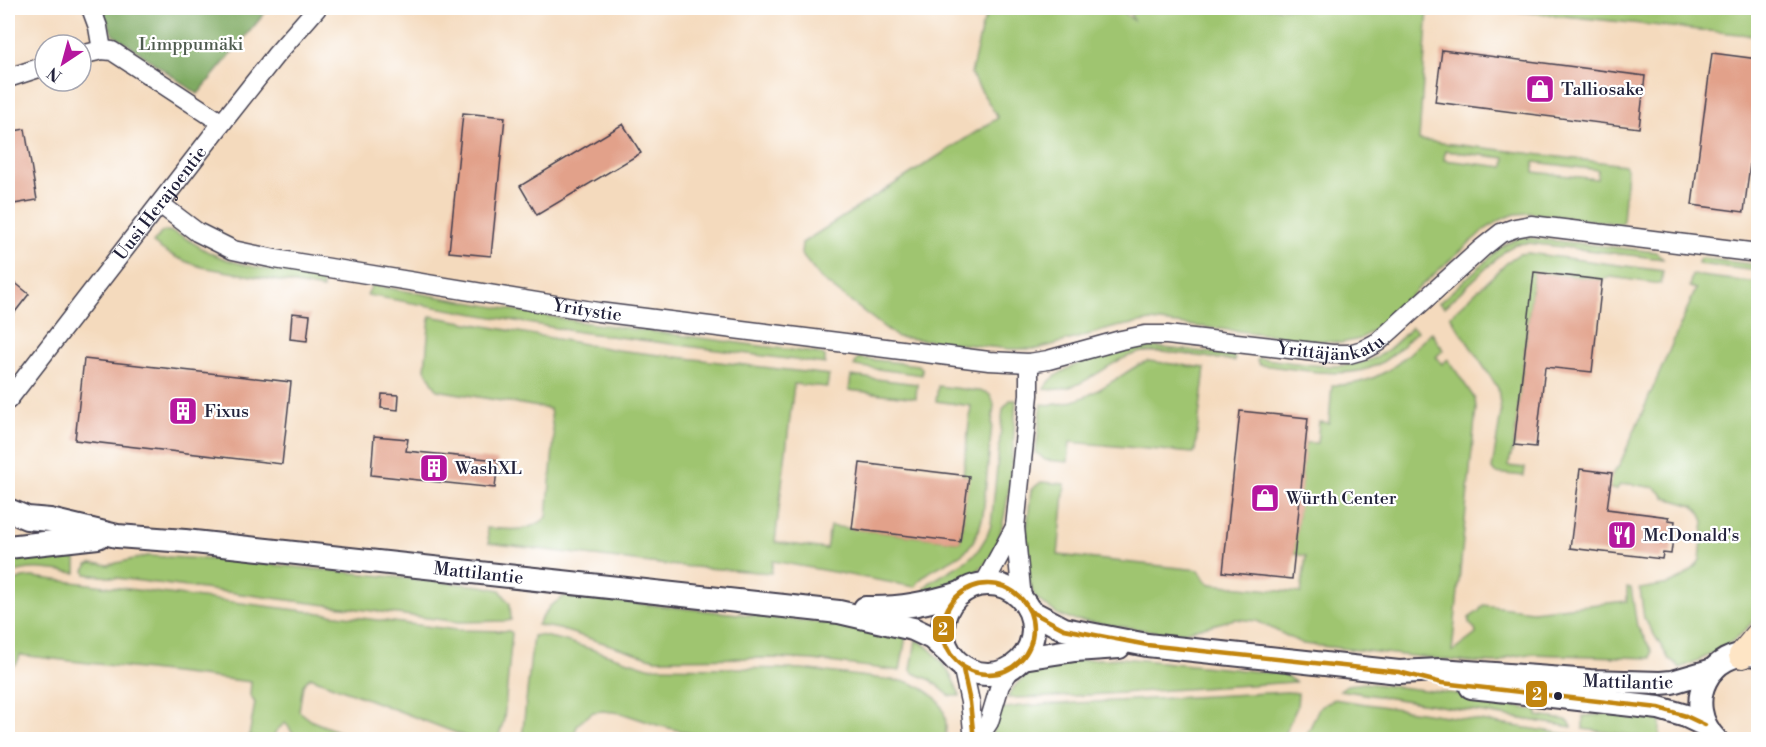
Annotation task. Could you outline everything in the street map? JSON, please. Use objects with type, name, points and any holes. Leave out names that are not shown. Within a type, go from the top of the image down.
[{"type":"street","points":[[91,8],[98,27],[102,50]]},
{"type":"street","name":"Uusi Herajoentie","points":[[8,400],[222,123],[275,56],[317,8]]},
{"type":"street","points":[[93,52],[112,51],[222,123]]},
{"type":"street","points":[[8,78],[33,70]]},
{"type":"street","name":"Yritystie","points":[[160,204],[197,232],[233,250],[276,259],[598,312],[887,349],[989,361],[1029,363]]},
{"type":"street","name":"Yrittäjänkatu","points":[[1029,363],[1145,335],[1167,335],[1349,354],[1363,350],[1390,332],[1501,233],[1531,225],[1758,253]]},
{"type":"street","points":[[976,740],[989,722],[999,685],[1018,663],[1029,647],[1033,636],[1033,623],[1026,605],[1015,528],[1029,395],[1029,363]]},
{"type":"street","name":"Mattilantie","points":[[8,510],[27,518],[50,520],[117,536],[196,542],[839,612],[913,629],[932,638],[956,660]]},
{"type":"street","points":[[984,584],[1015,528]]},
{"type":"street","name":"Mattilantie","points":[[8,547],[117,536]]},
{"type":"street","points":[[976,740],[970,702],[956,660],[945,641],[943,626],[949,608],[961,593],[984,584],[1005,587],[1026,605]]},
{"type":"street","name":"Mattilantie","points":[[839,612],[916,606],[961,593]]},
{"type":"street","name":"Mattilantie","points":[[1026,605],[1064,629],[1147,645],[1399,672],[1442,683],[1659,708],[1686,716],[1710,732]]},
{"type":"street","name":"Mattilantie","points":[[1018,663],[1075,651],[1147,645]]},
{"type":"street","name":"Mattilantie","points":[[1399,672],[1440,670],[1590,681],[1660,683],[1680,680],[1713,670],[1726,660],[1753,649]]},
{"type":"street","points":[[956,660],[974,672],[987,674],[1000,672],[1018,663]]},
{"type":"street","points":[[1710,732],[1701,714],[1701,690],[1713,670]]},
{"type":"green space","name":"Limppumäki","points":[[101,8],[269,8],[198,94],[113,34]]},
{"type":"green space","points":[[990,8],[1119,8],[1133,20],[1129,8],[1428,8],[1419,140],[1625,165],[1627,169],[1623,222],[1621,224],[1530,213],[1504,218],[1484,230],[1376,328],[1360,339],[1341,343],[1151,321],[1116,327],[1038,349],[1010,349],[897,337],[821,279],[801,254],[802,243],[998,118],[971,74],[982,26]],"holes":[[[1445,151],[1505,158],[1504,167],[1444,160]],[[1534,162],[1598,170],[1597,179],[1534,172]]]},
{"type":"green space","points":[[1485,8],[1758,8],[1758,36]]},
{"type":"green space","points":[[169,231],[228,260],[267,270],[321,278],[323,289],[202,267],[188,262],[153,243],[162,232]]},
{"type":"green space","points":[[1521,237],[1656,252],[1663,259],[1528,243],[1516,244],[1507,249],[1444,307],[1439,303],[1504,245]]},
{"type":"green space","points":[[1528,253],[1663,271],[1661,284],[1611,277],[1602,280],[1534,272],[1514,445],[1508,466],[1525,468],[1524,476],[1495,473],[1492,469],[1501,413],[1498,388],[1450,316],[1511,259],[1519,254]]},
{"type":"green space","points":[[1701,258],[1758,265],[1758,271],[1698,264]]},
{"type":"green space","points":[[1692,275],[1758,283],[1758,613],[1734,640],[1714,653],[1680,668],[1669,659],[1644,618],[1640,589],[1669,584],[1682,578],[1695,567],[1700,560],[1704,521],[1694,506],[1666,498],[1656,488],[1630,484],[1620,485],[1616,490],[1606,488],[1612,474],[1619,466],[1696,289],[1689,287]]},
{"type":"green space","points":[[372,285],[581,322],[821,354],[825,356],[825,364],[579,332],[367,295]]},
{"type":"green space","points":[[430,316],[617,350],[829,375],[827,387],[794,384],[775,542],[826,549],[830,526],[960,542],[968,477],[963,476],[971,406],[936,401],[938,386],[986,392],[991,396],[994,404],[983,515],[979,530],[964,552],[925,575],[915,587],[773,561],[771,573],[667,565],[489,543],[487,528],[511,530],[526,528],[547,517],[554,438],[550,409],[437,390],[425,369]]},
{"type":"green space","points":[[1412,327],[1417,331],[1398,349],[1383,362],[1364,370],[1320,372],[1260,365],[1257,361],[1258,358],[1323,366],[1356,364],[1371,360],[1385,352]]},
{"type":"green space","points":[[1431,332],[1443,350],[1436,357],[1442,364],[1448,359],[1475,399],[1476,409],[1452,652],[1476,634],[1475,629],[1469,623],[1469,618],[1483,605],[1532,611],[1627,601],[1627,587],[1631,588],[1637,626],[1652,651],[1651,658],[1530,654],[1509,657],[1499,663],[1466,662],[1303,644],[1257,621],[1235,619],[1184,632],[1159,632],[1069,619],[1059,615],[1038,600],[1033,593],[1027,575],[1025,549],[1031,490],[1041,482],[1065,484],[1058,555],[1199,570],[1205,580],[1211,584],[1301,593],[1306,556],[1294,554],[1305,443],[1317,443],[1319,422],[1329,423],[1332,385],[1362,382],[1375,377],[1399,363]]},
{"type":"green space","points":[[1153,347],[1234,355],[1235,361],[1171,353],[1138,353],[1114,363],[1071,387],[1044,389],[1051,380],[1077,365],[1126,350]]},
{"type":"green space","points":[[858,358],[918,365],[922,368],[922,375],[854,366]]},
{"type":"green space","points":[[1148,361],[1205,368],[1193,453],[1070,442],[1068,462],[1045,460],[1036,452],[1042,404],[1056,404],[1082,398]]},
{"type":"green space","points":[[851,376],[917,384],[916,398],[849,390]]},
{"type":"green space","points":[[1010,400],[1016,400],[1012,463],[1005,513],[1000,535],[992,554],[983,566],[970,575],[924,595],[929,583],[966,561],[977,552],[987,536],[991,525],[1003,409]]},
{"type":"green space","points":[[44,552],[76,559],[76,573],[32,569],[8,575],[8,555]]},
{"type":"green space","points":[[147,556],[226,560],[482,586],[500,590],[510,604],[511,620],[459,622],[86,574],[85,571],[87,565],[92,563],[108,565]]},
{"type":"green space","points":[[32,577],[457,630],[509,631],[512,633],[504,719],[498,739],[472,739],[310,677],[303,685],[299,711],[312,721],[350,736],[348,739],[298,738],[285,723],[276,731],[272,739],[249,736],[255,703],[250,695],[251,682],[20,655],[17,663],[8,669],[8,585],[22,578]]},
{"type":"green space","points":[[565,596],[816,622],[891,631],[906,636],[900,671],[813,660],[655,659],[559,629],[537,625],[550,606]]},
{"type":"green space","points":[[539,635],[648,667],[802,669],[908,682],[927,691],[939,703],[945,718],[945,739],[713,739],[621,713],[603,711],[593,712],[578,724],[572,739],[522,739],[533,636]]},
{"type":"green space","points":[[916,639],[943,663],[960,696],[950,696],[931,680],[913,673],[911,670]]},
{"type":"green space","points":[[1121,658],[1283,674],[1295,682],[1007,698],[1016,684],[1028,674],[1042,667],[1072,661]]},
{"type":"green space","points":[[1365,683],[1466,695],[1537,711],[1537,716],[1566,720],[1572,727],[1340,690],[1347,685]]},
{"type":"green space","points":[[1298,693],[1297,707],[1282,739],[990,740],[1000,709],[1020,706]]},
{"type":"green space","points":[[1333,699],[1600,739],[1305,739],[1319,708]]},
{"type":"green space","points":[[1608,714],[1661,717],[1659,739],[1583,729],[1583,716]]},
{"type":"building","name":"Talliosake","points":[[1442,50],[1645,76],[1639,128],[1435,102]]},
{"type":"building","points":[[1712,53],[1758,59],[1758,100],[1744,212],[1692,205]]},
{"type":"building","points":[[463,113],[505,117],[491,256],[449,252]]},
{"type":"building","points":[[623,124],[641,153],[537,215],[520,186]]},
{"type":"building","points":[[25,129],[37,200],[8,205],[8,132]]},
{"type":"building","points":[[1534,272],[1602,280],[1592,372],[1545,367],[1536,447],[1514,445]]},
{"type":"building","points":[[8,277],[29,294],[8,321]]},
{"type":"building","points":[[292,313],[310,315],[307,341],[290,339]]},
{"type":"building","name":"Fixus","points":[[84,359],[291,382],[282,464],[75,440]]},
{"type":"building","points":[[382,394],[399,395],[398,410],[381,408]]},
{"type":"building","name":"Würth Center","points":[[1240,411],[1308,418],[1292,579],[1223,572]]},
{"type":"building","name":"WashXL","points":[[374,436],[408,439],[406,451],[498,460],[495,488],[371,475]]},
{"type":"building","points":[[860,463],[969,476],[960,542],[852,529]]},
{"type":"building","name":"McDonald's","points":[[1580,469],[1612,473],[1607,509],[1669,517],[1668,520],[1675,521],[1671,554],[1663,553],[1662,559],[1570,548]]},
{"type":"transit line","name":"2","points":[[988,584],[1005,588],[1020,597],[1029,612],[1033,629],[1029,646],[1020,661],[1005,670],[988,674],[971,670],[956,661],[947,646],[943,629],[947,612],[956,597],[971,588],[988,584]]},
{"type":"transit line","name":"2","points":[[1030,611],[1064,629],[1147,645],[1399,672],[1442,683],[1659,708],[1686,716],[1705,725]]},
{"type":"transit line","name":"2","points":[[962,665],[970,702],[974,740]]},
{"type":"place","name":"Talliosake","points":[[1540,89]]},
{"type":"place","name":"Fixus","points":[[183,411]]},
{"type":"place","name":"WashXL","points":[[434,468]]},
{"type":"place","name":"Würth Center","points":[[1265,498]]},
{"type":"place","name":"McDonald's","points":[[1622,535]]}]
